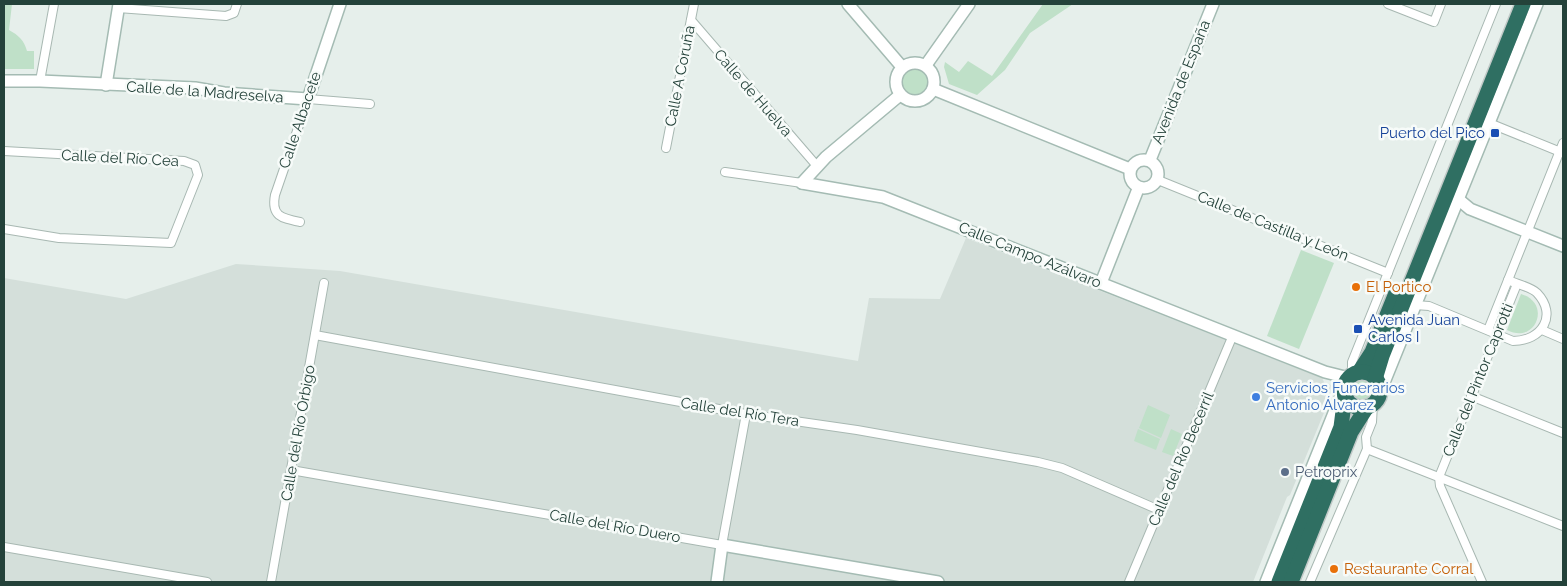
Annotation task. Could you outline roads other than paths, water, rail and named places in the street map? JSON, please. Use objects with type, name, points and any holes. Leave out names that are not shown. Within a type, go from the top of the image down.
[{"type":"highway","points":[[1279,582],[1341,427],[1349,383],[1372,352],[1512,4]]},
{"type":"highway","points":[[1291,582],[1351,432],[1373,402],[1379,386],[1376,378],[1385,347],[1523,4]]},
{"type":"highway","points":[[1349,383],[1368,373],[1376,378]]},
{"type":"highway","points":[[1349,383],[1350,404],[1358,408],[1373,402]]},
{"type":"street","points":[[40,81],[54,4]]},
{"type":"street","points":[[106,85],[119,6],[226,16],[234,13],[237,4]]},
{"type":"street","name":"Calle Albacete","points":[[300,222],[282,218],[276,212],[273,204],[340,4]]},
{"type":"street","name":"Calle A Coruña","points":[[666,148],[694,4]]},
{"type":"street","points":[[848,4],[902,67]]},
{"type":"street","points":[[926,66],[969,4]]},
{"type":"street","name":"Avenida de España","points":[[1150,160],[1212,4]]},
{"type":"street","points":[[1388,4],[1434,22],[1441,4]]},
{"type":"street","points":[[1266,582],[1349,383],[1352,362],[1496,4]]},
{"type":"street","points":[[1310,582],[1367,449],[1366,437],[1372,422],[1373,402],[1417,301],[1537,4]]},
{"type":"street","name":"Calle de Huelva","points":[[691,20],[817,166]]},
{"type":"street","points":[[918,62],[926,66],[932,72],[935,80],[933,89],[927,97],[918,101],[908,101],[900,95],[896,86],[896,76],[902,67],[909,63],[918,62]]},
{"type":"street","name":"Calle de la Madreselva","points":[[4,81],[195,88],[224,93],[370,104]]},
{"type":"street","points":[[933,89],[1130,169]]},
{"type":"street","points":[[802,183],[817,166],[900,95]]},
{"type":"street","points":[[1489,123],[1561,152]]},
{"type":"street","name":"Calle del Pintor Caprotti","points":[[1488,330],[1563,143]]},
{"type":"street","name":"Calle del Río Cea","points":[[4,151],[184,161],[195,165],[198,175],[171,243],[59,238],[4,230]]},
{"type":"street","points":[[1138,160],[1150,160],[1158,168],[1158,180],[1150,188],[1138,189],[1130,180],[1130,169],[1138,160]]},
{"type":"street","name":"Calle Campo Azálvaro","points":[[725,172],[883,197],[1233,335],[1349,383]]},
{"type":"street","name":"Calle de Castilla y León","points":[[1158,180],[1388,273]]},
{"type":"street","points":[[1101,283],[1138,189]]},
{"type":"street","points":[[1458,199],[1470,209],[1563,246]]},
{"type":"street","points":[[1417,301],[1514,341],[1524,341],[1534,337],[1542,330],[1547,317],[1544,303],[1536,292],[1508,280]]},
{"type":"street","name":"Calle del Río Órbigo","points":[[271,582],[324,283]]},
{"type":"street","name":"Calle del Pintor Caprotti","points":[[1439,477],[1516,284]]},
{"type":"street","points":[[1542,330],[1563,339]]},
{"type":"street","name":"Calle del Río Tera","points":[[315,335],[746,414],[857,430],[1038,462],[1062,468],[1159,510]]},
{"type":"street","name":"Calle del Río Becerril","points":[[1129,582],[1233,335]]},
{"type":"street","points":[[1472,396],[1563,433]]},
{"type":"street","points":[[717,582],[746,414]]},
{"type":"street","points":[[1367,449],[1563,526]]},
{"type":"street","name":"Calle del Río Duero","points":[[291,470],[938,582]]},
{"type":"street","points":[[1439,477],[1440,486],[1482,582]]},
{"type":"street","points":[[4,547],[207,582]]},
{"type":"place","name":"Puerto del Pico","points":[[1495,133]]},
{"type":"place","name":"El Portico","points":[[1356,287]]},
{"type":"place","name":"Avenida Juan Carlos I","points":[[1358,329]]},
{"type":"place","name":"Servicios Funerarios Antonio Álvarez","points":[[1256,397]]},
{"type":"place","name":"Petroprix","points":[[1285,472]]},
{"type":"place","name":"Restaurante Corral","points":[[1334,569]]}]
